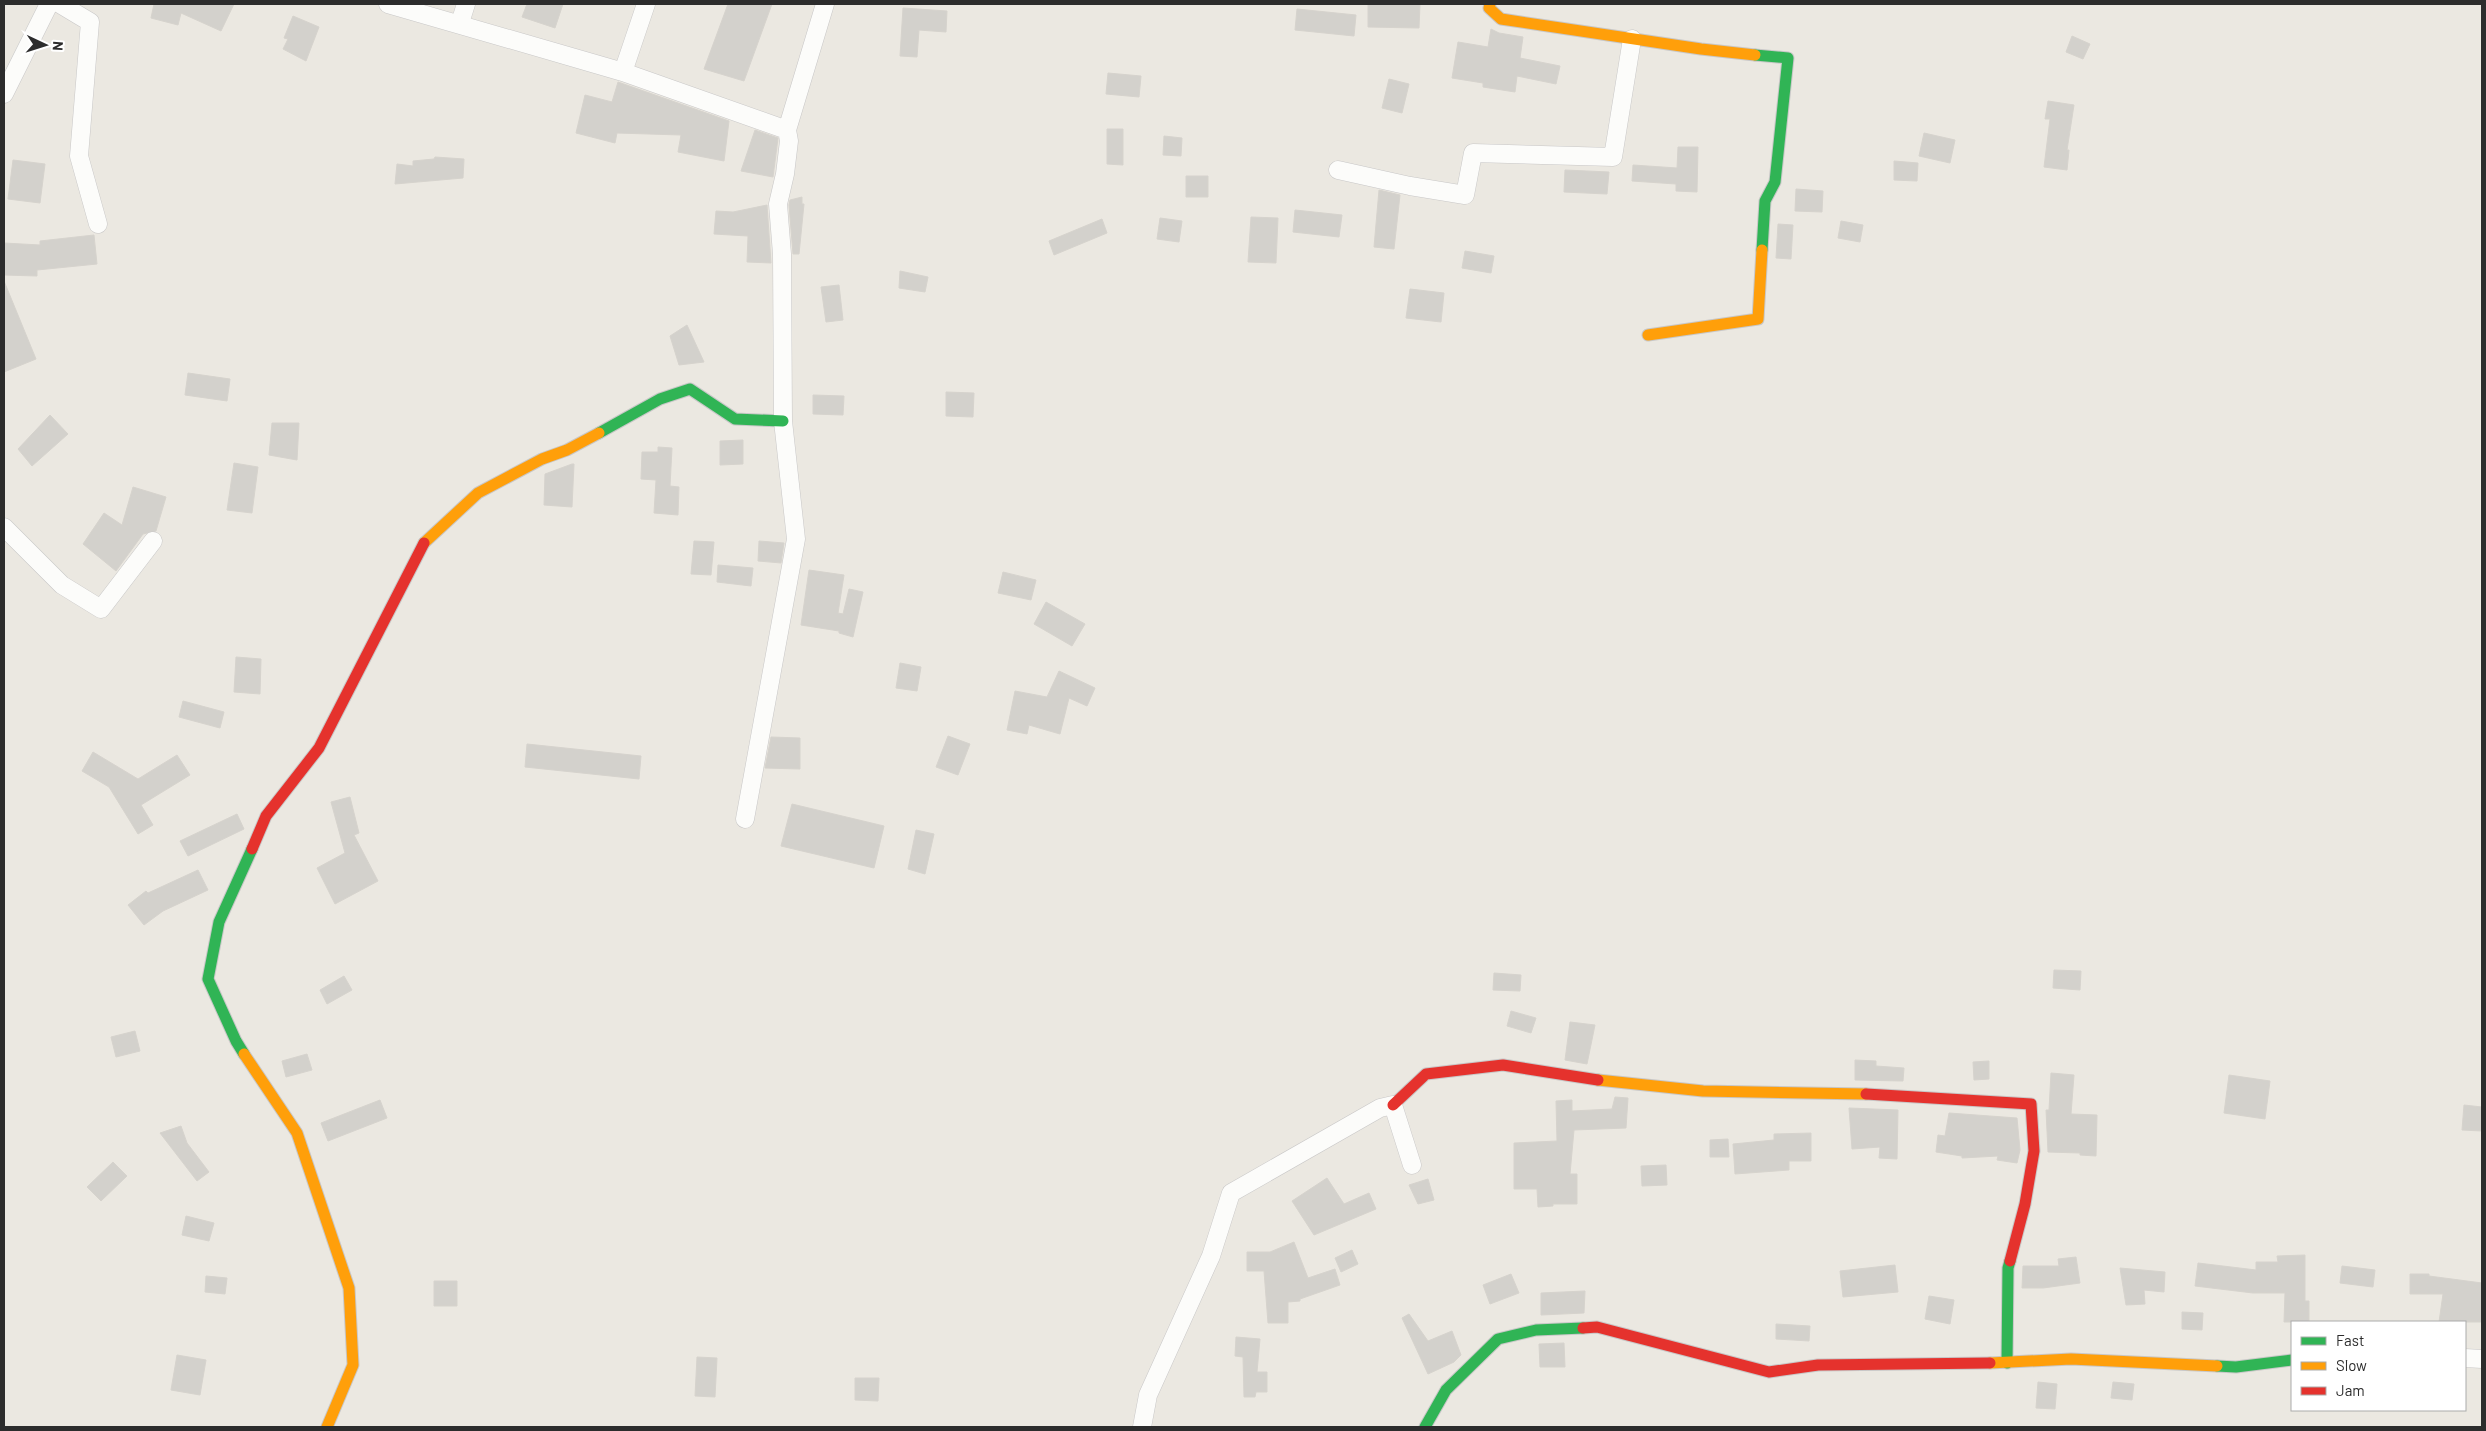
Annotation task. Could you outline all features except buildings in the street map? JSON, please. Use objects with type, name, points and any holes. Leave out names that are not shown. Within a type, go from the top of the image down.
[{"type":"street","points":[[4,94],[49,4]]},
{"type":"street","points":[[60,4],[90,22],[79,156],[98,224]]},
{"type":"street","points":[[388,4],[460,23],[623,72],[787,130]]},
{"type":"street","points":[[460,23],[466,4]]},
{"type":"street","points":[[623,72],[646,4]]},
{"type":"street","points":[[745,819],[796,539],[782,421],[782,254],[778,204],[790,141],[787,130],[825,4]]},
{"type":"street","points":[[1490,4],[1489,8],[1501,19],[1701,49],[1788,58],[1775,182],[1765,201],[1758,319],[1648,335]]},
{"type":"street","points":[[1338,170],[1410,186],[1465,195],[1473,153],[1613,157],[1632,39]]},
{"type":"street","points":[[326,1427],[353,1365],[349,1288],[297,1133],[236,1040],[208,979],[219,922],[266,816],[319,748],[426,540],[478,494],[542,459],[567,450],[660,399],[690,389],[735,419],[782,421]]},
{"type":"street","points":[[4,527],[62,585],[101,609],[153,542]]},
{"type":"street","points":[[1142,1427],[1148,1395],[1211,1256],[1231,1193],[1380,1108],[1393,1105],[1426,1074],[1503,1065],[1619,1083],[1703,1091],[1895,1095],[2031,1104],[2034,1151],[2025,1204],[2008,1268],[2007,1363]]},
{"type":"street","points":[[1393,1105],[1412,1165]]},
{"type":"street","points":[[1425,1427],[1446,1390],[1498,1339],[1536,1330],[1597,1327],[1769,1372],[1818,1365],[2007,1363],[2071,1359],[2236,1367],[2291,1360]]},
{"type":"street","points":[[2466,1358],[2482,1359]]},
{"type":"traffic: fast","points":[[1755,55],[1788,58],[1775,182],[1765,201],[1762,250]]},
{"type":"traffic: fast","points":[[599,433],[660,399],[690,389],[735,419],[783,421]]},
{"type":"traffic: fast","points":[[244,1054],[236,1041],[208,979],[219,922],[252,849]]},
{"type":"traffic: fast","points":[[2007,1363],[2008,1268],[2010,1261]]},
{"type":"traffic: fast","points":[[1425,1427],[1446,1390],[1498,1339],[1536,1330],[1583,1328]]},
{"type":"traffic: fast","points":[[2217,1366],[2236,1367],[2291,1360]]},
{"type":"traffic: slow","points":[[1490,4],[1489,8],[1501,19],[1701,49],[1755,55]]},
{"type":"traffic: slow","points":[[1648,335],[1758,319],[1762,250]]},
{"type":"traffic: slow","points":[[424,543],[478,493],[542,459],[567,450],[599,433]]},
{"type":"traffic: slow","points":[[244,1054],[297,1133],[349,1288],[353,1365],[327,1427]]},
{"type":"traffic: slow","points":[[1598,1080],[1703,1091],[1866,1094]]},
{"type":"traffic: slow","points":[[1990,1363],[2071,1359],[2217,1366]]},
{"type":"traffic: jam","points":[[252,849],[266,816],[319,748],[424,543]]},
{"type":"traffic: jam","points":[[1393,1105],[1426,1074],[1503,1065],[1598,1080]]},
{"type":"traffic: jam","points":[[1866,1094],[2031,1104],[2034,1151],[2025,1204],[2010,1261]]},
{"type":"traffic: jam","points":[[1583,1328],[1597,1327],[1769,1372],[1818,1365],[1990,1363]]}]
